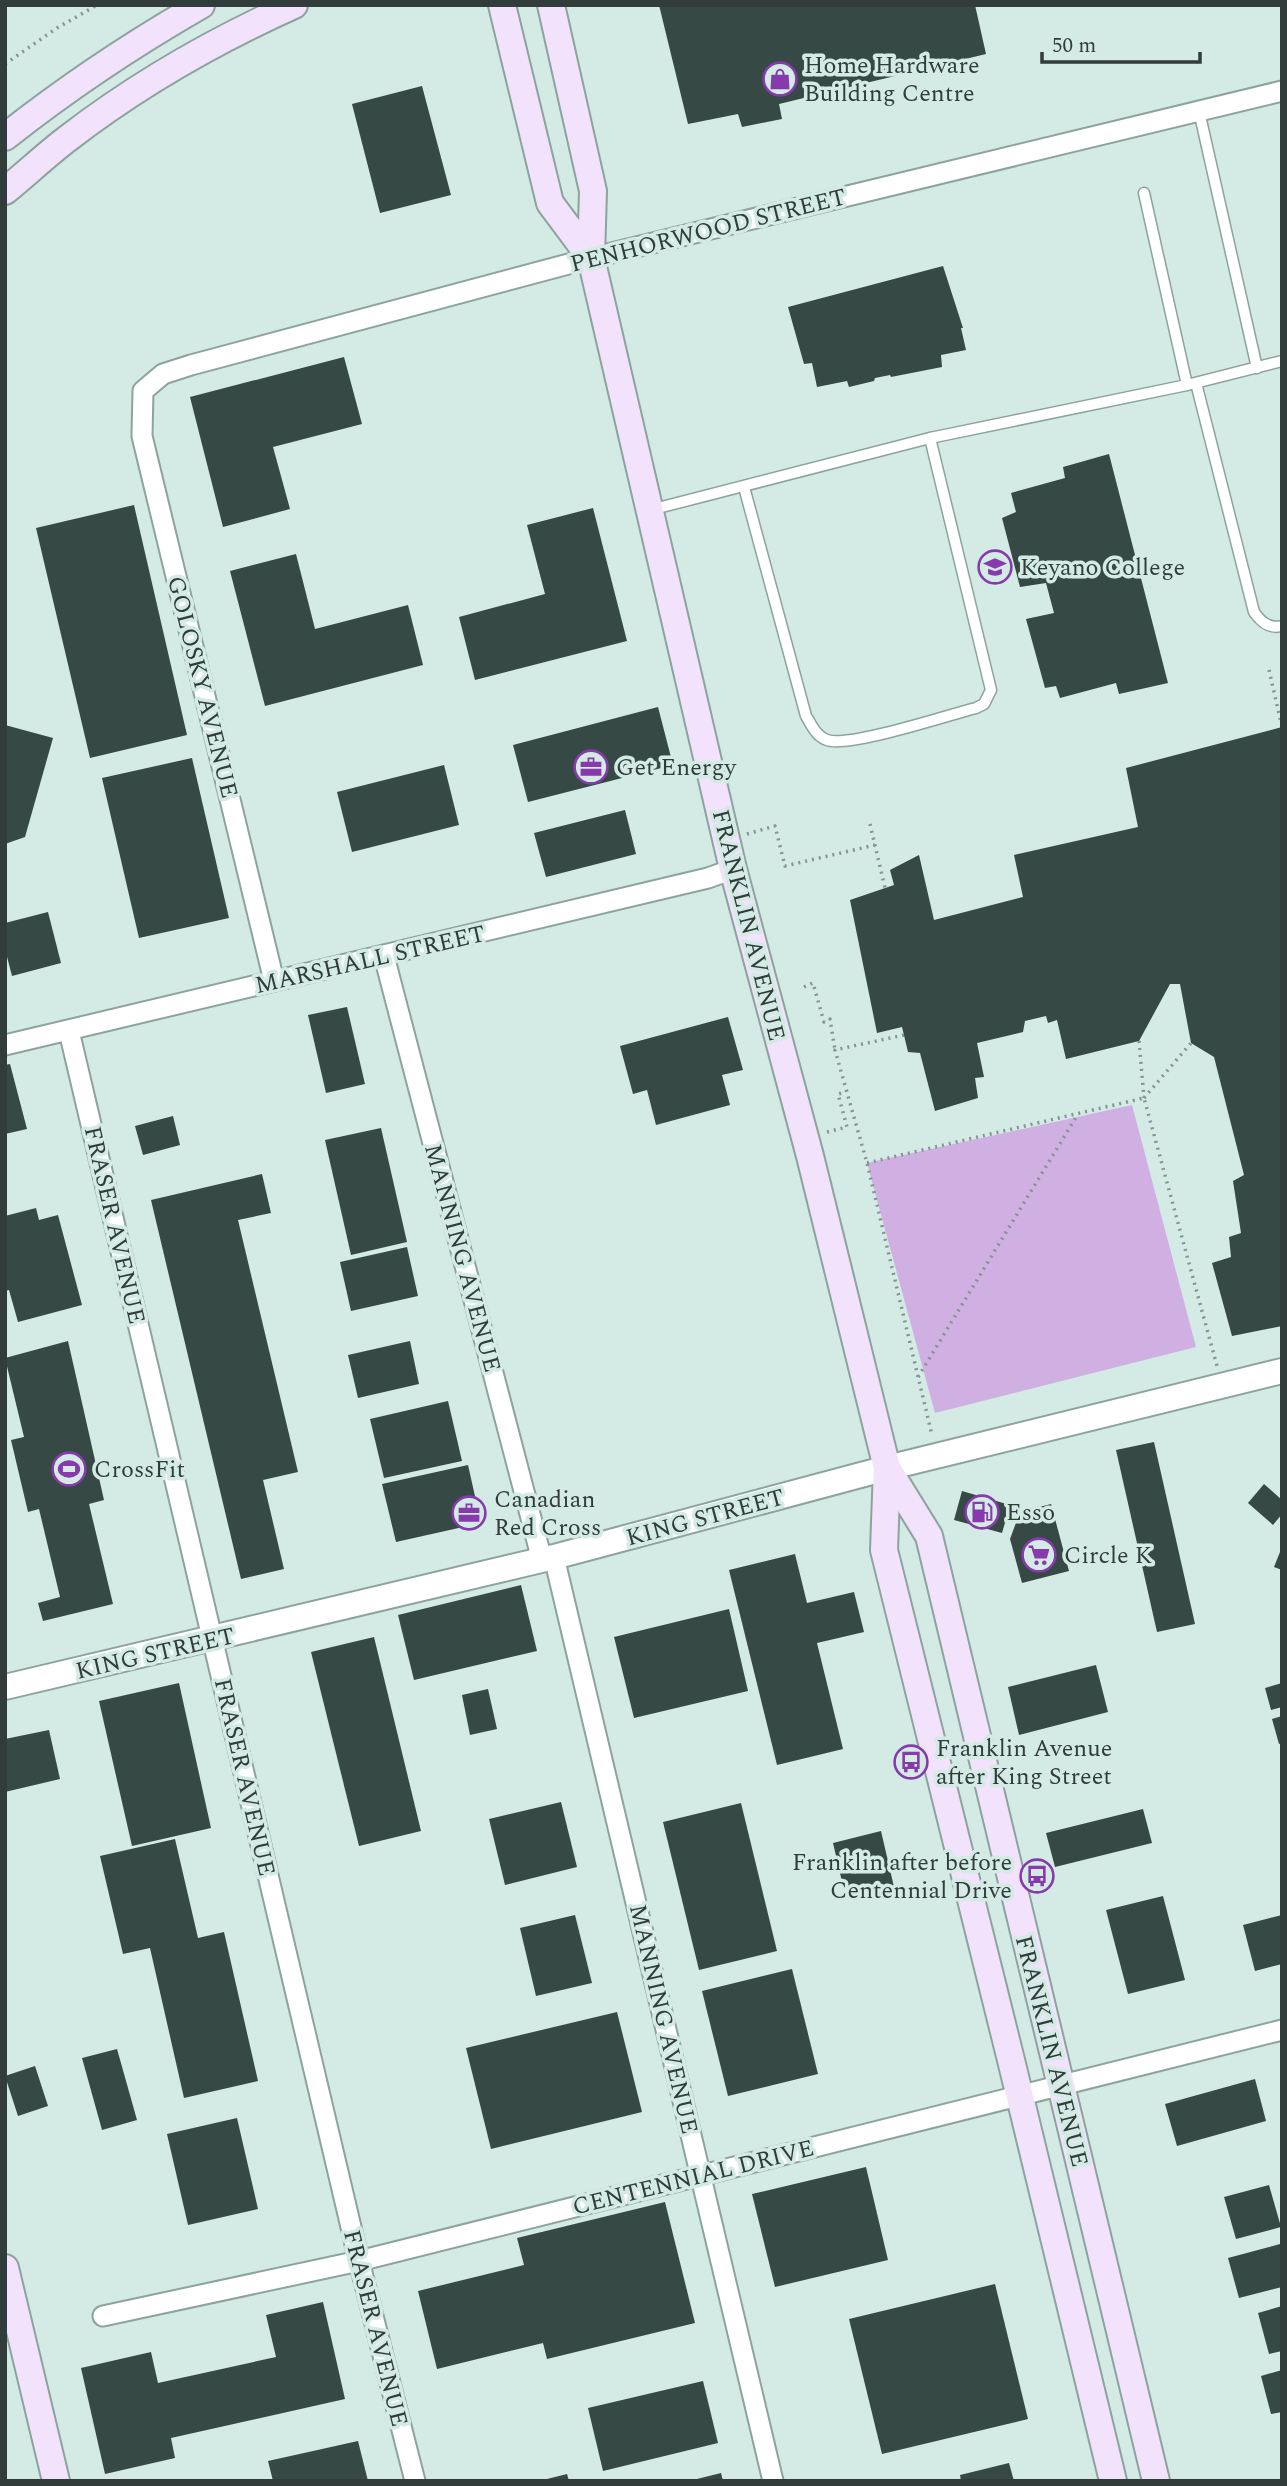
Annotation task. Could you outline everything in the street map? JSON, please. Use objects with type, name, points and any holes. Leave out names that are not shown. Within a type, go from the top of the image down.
[{"type":"main road","points":[[5,137],[95,71],[201,5]]},
{"type":"main road","points":[[5,191],[67,139],[122,101],[218,42],[295,5]]},
{"type":"main road","name":"FRANKLIN AVENUE","points":[[502,5],[550,203],[591,258]]},
{"type":"main road","name":"FRANKLIN AVENUE","points":[[551,5],[593,191],[591,258],[733,869],[810,1156],[887,1468],[884,1550],[1113,2481]]},
{"type":"main road","name":"FRANKLIN AVENUE","points":[[887,1468],[929,1536],[1156,2481]]},
{"type":"main road","points":[[5,2268],[57,2481]]},
{"type":"street","name":"PENHORWOOD STREET","points":[[144,391],[163,374],[191,365],[591,258],[1282,91]]},
{"type":"street","name":"GOLOSKY AVENUE","points":[[144,391],[142,436],[274,981]]},
{"type":"street","name":"MARSHALL STREET","points":[[5,1045],[708,878],[733,869]]},
{"type":"street","name":"MANNING AVENUE","points":[[384,956],[548,1559],[701,2175],[773,2481]]},
{"type":"street","name":"FRASER AVENUE","points":[[69,1031],[359,2261],[415,2481]]},
{"type":"street","name":"KING STREET","points":[[5,1687],[548,1559],[887,1468],[1282,1371]]},
{"type":"street","name":"CENTENNIAL DRIVE","points":[[103,2316],[359,2261],[1282,2030]]},
{"type":"lane","points":[[1199,111],[1257,368]]},
{"type":"lane","points":[[1144,193],[1191,384],[1254,612],[1261,622],[1274,628],[1282,626]]},
{"type":"lane","points":[[650,510],[930,438],[1191,384],[1282,361]]},
{"type":"lane","points":[[744,486],[806,716],[818,736],[829,741],[851,741],[976,708],[984,704],[992,690],[930,438]]},
{"type":"path","points":[[5,64],[57,28],[97,5]]},
{"type":"path","points":[[1269,670],[1282,727]]},
{"type":"path","points":[[870,824],[885,888]]},
{"type":"path","points":[[726,838],[775,827],[785,866],[875,845]]},
{"type":"path","points":[[804,987],[813,983],[824,1022],[830,1019],[835,1050],[867,1163],[933,1437]]},
{"type":"path","points":[[835,1050],[904,1035]]},
{"type":"path","points":[[1139,1041],[1144,1098],[1222,1385]]},
{"type":"path","points":[[867,1163],[1144,1098],[1191,1043]]},
{"type":"path","points":[[918,1377],[1078,1114]]},
{"type":"shaded area","points":[[1132,1105],[1196,1347],[935,1413],[867,1163]]},
{"type":"building","name":"Home Hardware Building Centre","points":[[659,5],[975,5],[986,54],[779,104],[782,119],[742,127],[738,114],[688,124]]},
{"type":"building","points":[[422,86],[451,195],[380,213],[352,104]]},
{"type":"building","points":[[943,266],[963,328],[966,350],[941,355],[942,367],[875,378],[874,381],[849,387],[847,381],[817,387],[812,363],[804,364],[788,307]]},
{"type":"building","points":[[344,357],[362,424],[273,447],[290,509],[223,527],[190,397]]},
{"type":"building","points":[[1109,454],[1168,683],[1119,694],[1116,683],[1060,698],[1056,686],[1045,688],[1026,619],[1054,613],[1046,583],[1020,587],[1002,518],[1016,512],[1011,493],[1065,478],[1063,467]]},
{"type":"building","points":[[134,505],[187,735],[90,758],[36,528]]},
{"type":"building","points":[[593,508],[627,641],[475,680],[459,617],[545,594],[527,525]]},
{"type":"building","points":[[296,554],[315,629],[408,605],[423,665],[265,706],[230,571]]},
{"type":"building","points":[[658,707],[673,765],[528,802],[513,745]]},
{"type":"building","points":[[5,725],[53,738],[25,837],[5,844]]},
{"type":"building","points":[[1282,727],[1282,1326],[1232,1336],[1212,1263],[1231,1257],[1229,1237],[1241,1233],[1233,1181],[1244,1175],[1214,1057],[1191,1043],[1180,984],[1170,984],[1139,1041],[1066,1059],[1057,1020],[1048,1023],[1046,1016],[1025,1021],[1023,1032],[977,1043],[984,1077],[975,1078],[978,1098],[935,1111],[920,1053],[908,1052],[902,1027],[877,1033],[850,900],[894,885],[890,870],[919,855],[934,920],[1023,897],[1014,855],[1138,827],[1126,768]]},
{"type":"building","points":[[192,758],[229,918],[139,938],[102,778]]},
{"type":"building","points":[[444,765],[459,825],[352,852],[337,792]]},
{"type":"building","points":[[625,810],[636,854],[546,877],[534,833]]},
{"type":"building","points":[[48,912],[61,963],[12,976],[5,949],[5,923]]},
{"type":"building","points":[[347,1007],[365,1084],[326,1093],[308,1015]]},
{"type":"building","points":[[728,1017],[743,1070],[722,1075],[730,1105],[656,1125],[647,1090],[633,1094],[620,1046]]},
{"type":"building","points":[[10,1064],[27,1129],[5,1134],[5,1065]]},
{"type":"building","points":[[173,1116],[180,1145],[143,1155],[135,1126]]},
{"type":"building","points":[[381,1128],[407,1242],[351,1255],[325,1140]]},
{"type":"building","points":[[262,1174],[271,1213],[238,1220],[298,1472],[263,1480],[284,1569],[241,1579],[151,1200]]},
{"type":"building","points":[[36,1208],[39,1220],[58,1215],[82,1305],[18,1322],[9,1290],[5,1291],[5,1216]]},
{"type":"building","points":[[407,1247],[418,1296],[351,1311],[340,1262]]},
{"type":"building","points":[[68,1341],[104,1500],[89,1504],[113,1604],[43,1621],[38,1603],[60,1597],[39,1509],[28,1512],[11,1440],[24,1437],[5,1358]]},
{"type":"building","points":[[410,1341],[419,1384],[358,1398],[348,1355]]},
{"type":"building","points":[[448,1401],[462,1461],[384,1478],[370,1419]]},
{"type":"building","points":[[1154,1442],[1195,1624],[1157,1632],[1116,1450]]},
{"type":"building","points":[[468,1465],[481,1523],[396,1542],[382,1484]]},
{"type":"building","points":[[1264,1484],[1282,1500],[1282,1514],[1273,1525],[1248,1503]]},
{"type":"building","name":"Esso","points":[[962,1491],[1010,1505],[1002,1533],[954,1520]]},
{"type":"building","name":"Circle K","points":[[1051,1504],[1069,1571],[1022,1583],[1010,1539],[1020,1512]]},
{"type":"building","points":[[1282,1547],[1282,1570],[1274,1567]]},
{"type":"building","points":[[795,1554],[807,1603],[854,1592],[864,1632],[817,1643],[843,1749],[777,1765],[729,1570]]},
{"type":"building","points":[[521,1585],[537,1651],[414,1680],[398,1615]]},
{"type":"building","points":[[729,1609],[748,1691],[634,1718],[614,1637]]},
{"type":"building","points":[[374,1637],[421,1831],[359,1846],[311,1652]]},
{"type":"building","points":[[1096,1665],[1108,1712],[1019,1735],[1008,1687]]},
{"type":"building","points":[[179,1683],[211,1828],[132,1846],[99,1701]]},
{"type":"building","points":[[1282,1683],[1282,1707],[1271,1710],[1265,1688]]},
{"type":"building","points":[[488,1689],[497,1729],[470,1735],[462,1695]]},
{"type":"building","points":[[1282,1716],[1282,1743],[1279,1744],[1272,1719]]},
{"type":"building","points":[[49,1730],[60,1779],[5,1792],[5,1739]]},
{"type":"building","points":[[561,1802],[577,1867],[505,1885],[489,1819]]},
{"type":"building","points":[[741,1803],[777,1951],[699,1970],[663,1822]]},
{"type":"building","points":[[1143,1809],[1152,1843],[1055,1867],[1046,1833]]},
{"type":"building","points":[[881,1831],[894,1887],[846,1899],[833,1843]]},
{"type":"building","points":[[175,1839],[198,1938],[224,1932],[258,2081],[184,2098],[150,1948],[123,1954],[100,1856]]},
{"type":"building","points":[[1163,1896],[1185,1980],[1128,1994],[1106,1910]]},
{"type":"building","points":[[575,1915],[592,1983],[536,1996],[520,1928]]},
{"type":"building","points":[[1282,1915],[1282,1964],[1255,1971],[1243,1925]]},
{"type":"building","points":[[792,1969],[818,2074],[728,2096],[702,1991]]},
{"type":"building","points":[[617,2012],[642,2112],[491,2149],[466,2048]]},
{"type":"building","points":[[117,2049],[137,2120],[102,2130],[82,2058]]},
{"type":"building","points":[[35,2066],[48,2106],[18,2116],[5,2076]]},
{"type":"building","points":[[1255,2079],[1266,2121],[1177,2146],[1165,2104]]},
{"type":"building","points":[[237,2118],[258,2209],[188,2225],[167,2134]]},
{"type":"building","points":[[866,2167],[888,2260],[775,2287],[752,2194]]},
{"type":"building","points":[[1269,2185],[1281,2227],[1236,2239],[1224,2197]]},
{"type":"building","points":[[665,2202],[695,2323],[547,2359],[543,2343],[437,2369],[418,2291],[524,2265],[517,2238]]},
{"type":"building","points":[[1280,2244],[1282,2287],[1239,2298],[1228,2258]]},
{"type":"building","points":[[995,2284],[1028,2419],[882,2454],[849,2319]]},
{"type":"building","points":[[323,2302],[345,2399],[171,2438],[175,2458],[105,2474],[81,2368],[151,2352],[158,2383],[276,2357],[266,2315]]},
{"type":"building","points":[[1282,2306],[1282,2351],[1269,2354],[1258,2313]]},
{"type":"building","points":[[1282,2370],[1282,2412],[1271,2414],[1261,2376]]},
{"type":"building","points":[[703,2381],[718,2443],[603,2471],[588,2408]]},
{"type":"building","points":[[358,2441],[368,2481],[273,2481],[268,2461]]},
{"type":"building","points":[[1009,2463],[1014,2481],[961,2481],[960,2475]]},
{"type":"building","points":[[721,2473],[723,2481],[693,2480]]},
{"type":"building","points":[[567,2474],[569,2481],[543,2481],[543,2480]]},
{"type":"place","name":"Home Hardware Building Centre","points":[[780,79]]},
{"type":"place","name":"Keyano College","points":[[995,567]]},
{"type":"place","name":"Get Energy","points":[[591,767]]},
{"type":"place","name":"CrossFit","points":[[69,1469]]},
{"type":"place","name":"Esso","points":[[982,1512]]},
{"type":"place","name":"Canadian Red Cross","points":[[469,1513]]},
{"type":"place","name":"Circle K","points":[[1039,1555]]},
{"type":"place","name":"Franklin Avenue after King Street","points":[[911,1762]]},
{"type":"place","name":"Franklin after before Centennial Drive","points":[[1037,1876]]}]
